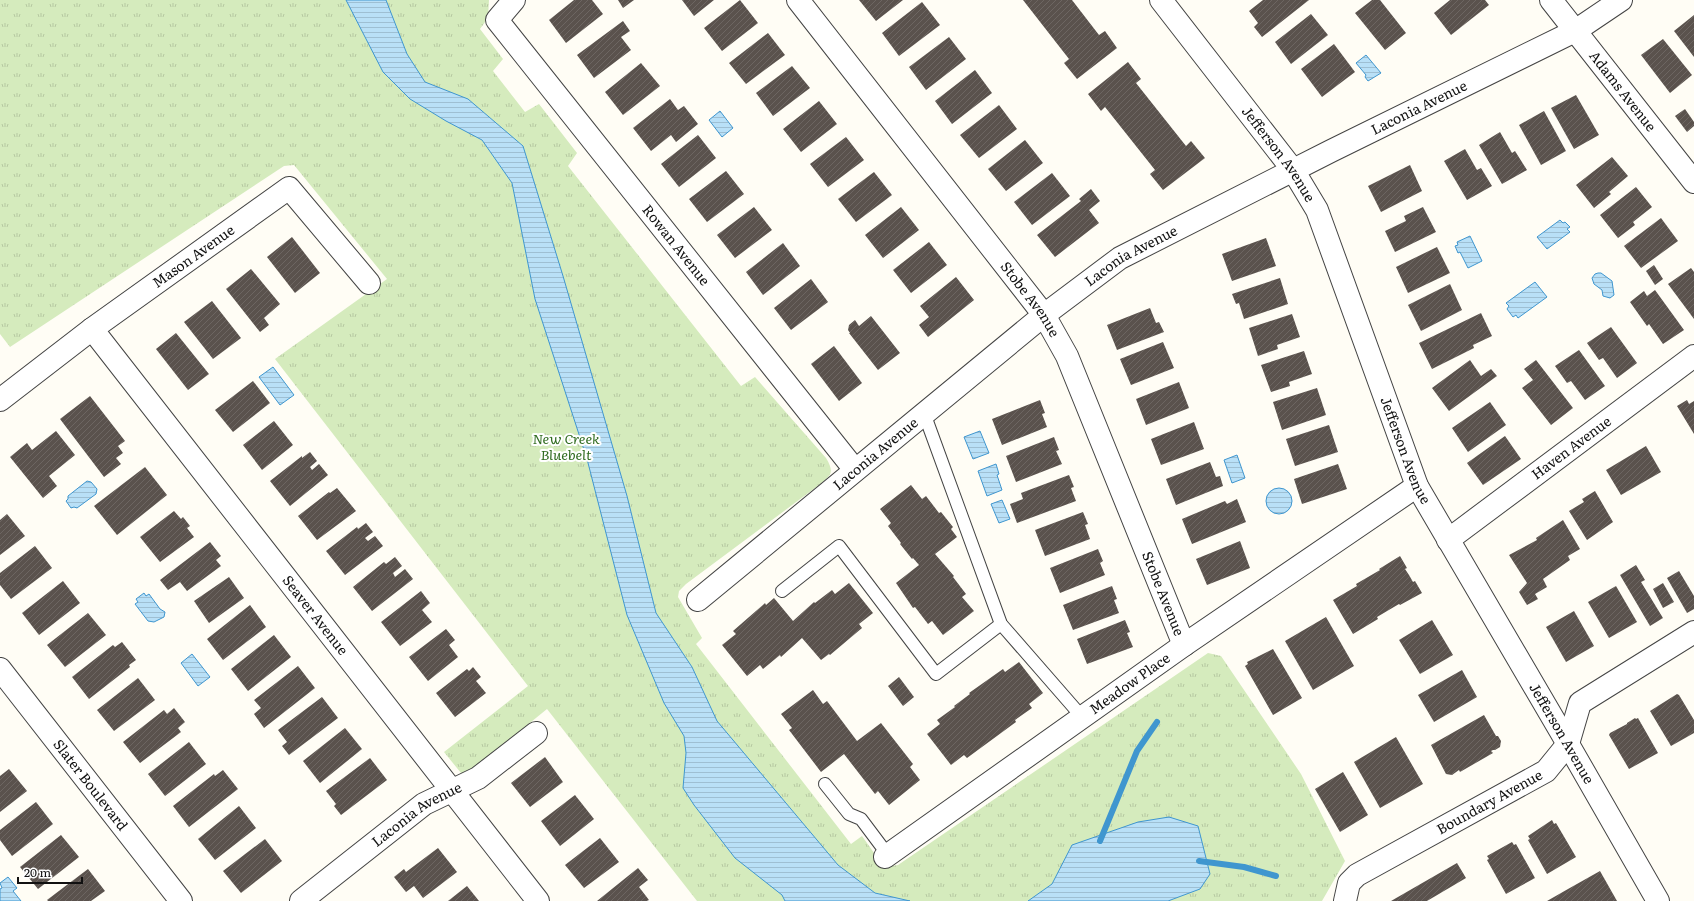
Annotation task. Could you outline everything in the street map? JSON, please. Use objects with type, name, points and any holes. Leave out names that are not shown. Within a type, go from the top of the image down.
[{"type":"street","name":"Rowan Avenue","points":[[514,0],[497,20],[855,470]]},
{"type":"street","name":"Stobe Avenue","points":[[798,0],[1044,315],[1067,356],[1184,645]]},
{"type":"street","name":"Jefferson Avenue","points":[[1161,0],[1293,170],[1317,210],[1417,486],[1658,901]]},
{"type":"street","name":"Adams Avenue","points":[[1551,0],[1694,182]]},
{"type":"street","name":"Laconia Avenue","points":[[698,600],[1044,315],[1120,258],[1293,170],[1575,31],[1621,0]]},
{"type":"street","name":"Mason Avenue","points":[[0,400],[92,329],[289,188],[369,282]]},
{"type":"street","name":"Seaver Avenue","points":[[92,329],[538,901]]},
{"type":"street","name":"Haven Avenue","points":[[1448,540],[1694,356]]},
{"type":"street","name":"Meadow Place","points":[[886,856],[1084,718],[1184,645],[1417,486]]},
{"type":"street","name":"Boundary Avenue","points":[[1345,901],[1349,884],[1357,875],[1546,770],[1568,744],[1580,703],[1694,632]]},
{"type":"street","name":"Slater Boulevard","points":[[0,669],[181,901]]},
{"type":"street","name":"Laconia Avenue","points":[[301,901],[424,804],[478,778],[536,733]]},
{"type":"lane","points":[[924,414],[1001,624],[1084,718]]},
{"type":"lane","points":[[782,591],[839,546],[936,674],[1001,624]]},
{"type":"lane","points":[[825,784],[849,814],[861,819],[886,856]]},
{"type":"green space","name":"New Creek Bluebelt","points":[[0,0],[489,0],[488,18],[480,29],[503,59],[493,71],[525,112],[539,104],[577,153],[568,166],[741,386],[755,377],[829,463],[831,470],[826,479],[686,584],[679,591],[678,597],[702,638],[696,644],[851,844],[862,836],[884,867],[898,865],[1208,653],[1221,656],[1301,774],[1345,861],[1322,901],[697,901],[547,709],[467,774],[461,773],[444,752],[528,686],[275,359],[387,279],[294,165],[284,166],[10,347],[0,334]]},
{"type":"water","points":[[346,0],[386,0],[407,54],[425,82],[468,99],[523,146],[563,276],[627,496],[656,613],[692,667],[717,721],[838,865],[875,893],[910,901],[785,901],[782,895],[735,858],[694,805],[683,788],[686,753],[684,736],[664,703],[627,615],[587,459],[535,299],[512,183],[482,140],[446,121],[410,99],[383,72]]},
{"type":"water","points":[[1366,55],[1381,73],[1368,81],[1365,77],[1366,75],[1356,63]]},
{"type":"water","points":[[720,111],[733,128],[722,137],[709,120]]},
{"type":"water","points":[[1560,220],[1563,223],[1565,222],[1570,227],[1567,229],[1570,232],[1547,249],[1537,237]]},
{"type":"water","points":[[1470,236],[1482,261],[1468,268],[1460,252],[1458,253],[1455,246],[1458,245],[1457,242]]},
{"type":"water","points":[[1598,273],[1601,273],[1612,281],[1614,295],[1610,298],[1603,296],[1602,290],[1594,284],[1592,278]]},
{"type":"water","points":[[1535,282],[1547,297],[1518,318],[1516,315],[1513,317],[1507,309],[1509,306],[1506,303]]},
{"type":"water","points":[[273,367],[294,395],[280,405],[259,377]]},
{"type":"water","points":[[980,431],[989,453],[973,459],[964,437]]},
{"type":"water","points":[[1237,455],[1245,478],[1232,483],[1224,460]]},
{"type":"water","points":[[996,464],[999,474],[997,475],[1002,490],[987,496],[978,471]]},
{"type":"water","points":[[87,481],[91,482],[97,489],[96,494],[77,508],[71,508],[66,501],[68,496]]},
{"type":"water","points":[[1279,488],[1289,491],[1292,501],[1289,511],[1279,514],[1269,511],[1266,501],[1269,491]]},
{"type":"water","points":[[1002,500],[1010,519],[999,523],[991,504]]},
{"type":"water","points":[[144,593],[146,596],[149,594],[160,609],[165,612],[164,617],[154,622],[148,621],[135,604],[138,602],[136,599]]},
{"type":"water","points":[[192,654],[210,677],[198,686],[181,663]]},
{"type":"water","points":[[1169,817],[1198,826],[1210,874],[1200,889],[1168,901],[1028,901],[1052,884],[1072,845],[1138,822]]},
{"type":"water","points":[[8,877],[17,888],[13,891],[21,901],[0,901],[0,889],[2,888],[0,883]]},
{"type":"building","points":[[574,0],[592,0],[603,14],[566,43],[549,20]]},
{"type":"building","points":[[618,0],[634,0],[623,8]]},
{"type":"building","points":[[682,0],[714,0],[694,16]]},
{"type":"building","points":[[740,0],[758,23],[722,51],[704,28]]},
{"type":"building","points":[[859,0],[903,0],[876,21]]},
{"type":"building","points":[[1023,0],[1072,0],[1099,35],[1105,31],[1117,48],[1077,79],[1064,63],[1069,59]]},
{"type":"building","points":[[1263,0],[1309,0],[1262,37],[1254,27],[1258,23],[1249,11]]},
{"type":"building","points":[[1372,0],[1380,0],[1406,33],[1385,50],[1355,13]]},
{"type":"building","points":[[1450,0],[1485,0],[1489,5],[1451,35],[1434,13]]},
{"type":"building","points":[[922,2],[940,25],[899,56],[882,33]]},
{"type":"building","points":[[1311,14],[1328,35],[1291,64],[1275,42]]},
{"type":"building","points":[[1694,15],[1694,57],[1674,31]]},
{"type":"building","points":[[623,21],[630,31],[621,37],[631,50],[594,78],[577,55]]},
{"type":"building","points":[[768,33],[785,55],[746,84],[729,63]]},
{"type":"building","points":[[949,37],[966,59],[926,90],[909,67]]},
{"type":"building","points":[[1663,39],[1692,75],[1670,93],[1641,55]]},
{"type":"building","points":[[1334,44],[1355,72],[1322,97],[1301,69]]},
{"type":"building","points":[[1128,62],[1141,79],[1136,83],[1186,146],[1191,141],[1205,158],[1163,190],[1150,174],[1155,170],[1105,107],[1101,111],[1088,94]]},
{"type":"building","points":[[641,63],[660,86],[623,115],[605,92]]},
{"type":"building","points":[[792,66],[810,88],[773,116],[756,93]]},
{"type":"building","points":[[975,70],[992,93],[952,124],[935,101]]},
{"type":"building","points":[[1576,95],[1599,135],[1574,149],[1551,108]]},
{"type":"building","points":[[670,99],[678,110],[684,106],[698,124],[676,142],[671,135],[651,151],[633,128]]},
{"type":"building","points":[[819,101],[837,124],[801,152],[783,129]]},
{"type":"building","points":[[999,105],[1017,129],[979,158],[960,135]]},
{"type":"building","points":[[1685,109],[1694,122],[1694,126],[1687,132],[1675,116]]},
{"type":"building","points":[[1544,111],[1566,151],[1541,165],[1519,125]]},
{"type":"building","points":[[1500,132],[1512,153],[1515,151],[1527,170],[1502,184],[1479,145]]},
{"type":"building","points":[[698,135],[716,158],[679,187],[661,164]]},
{"type":"building","points":[[846,137],[864,160],[828,187],[810,164]]},
{"type":"building","points":[[1025,140],[1043,163],[1006,191],[988,169]]},
{"type":"building","points":[[1465,149],[1477,170],[1481,168],[1492,186],[1467,200],[1444,161]]},
{"type":"building","points":[[1612,157],[1628,176],[1609,192],[1611,194],[1594,208],[1576,185]]},
{"type":"building","points":[[1410,165],[1422,191],[1381,212],[1368,186]]},
{"type":"building","points":[[726,171],[744,194],[707,222],[689,199]]},
{"type":"building","points":[[874,172],[892,195],[856,222],[838,199]]},
{"type":"building","points":[[1052,173],[1070,196],[1032,225],[1014,202]]},
{"type":"building","points":[[1636,187],[1652,207],[1633,222],[1635,225],[1618,238],[1600,215]]},
{"type":"building","points":[[1091,189],[1100,201],[1089,210],[1099,223],[1055,257],[1037,235],[1081,201],[1079,199]]},
{"type":"building","points":[[754,207],[772,230],[735,258],[717,235]]},
{"type":"building","points":[[901,207],[919,230],[883,258],[865,235]]},
{"type":"building","points":[[1423,207],[1436,232],[1395,252],[1385,231],[1406,221],[1404,216]]},
{"type":"building","points":[[1661,218],[1678,241],[1641,268],[1624,246]]},
{"type":"building","points":[[292,237],[320,273],[295,293],[267,257]]},
{"type":"building","points":[[1266,238],[1276,266],[1232,281],[1222,254]]},
{"type":"building","points":[[929,242],[947,265],[911,293],[893,270]]},
{"type":"building","points":[[783,243],[800,266],[763,295],[746,272]]},
{"type":"building","points":[[1437,247],[1450,273],[1408,293],[1396,267]]},
{"type":"building","points":[[1654,265],[1663,279],[1655,285],[1646,271]]},
{"type":"building","points":[[1691,268],[1694,272],[1694,319],[1668,284]]},
{"type":"building","points":[[251,269],[280,304],[264,318],[269,325],[260,332],[226,289]]},
{"type":"building","points":[[956,277],[974,300],[928,337],[919,325],[929,317],[920,306]]},
{"type":"building","points":[[1280,278],[1288,304],[1244,319],[1239,303],[1236,304],[1232,294]]},
{"type":"building","points":[[811,279],[828,302],[791,330],[774,308]]},
{"type":"building","points":[[1450,284],[1462,310],[1421,331],[1408,305]]},
{"type":"building","points":[[1655,290],[1684,330],[1663,344],[1649,324],[1647,326],[1630,302],[1644,291],[1647,296]]},
{"type":"building","points":[[212,301],[241,338],[213,359],[184,322]]},
{"type":"building","points":[[1150,308],[1156,323],[1159,322],[1164,332],[1117,350],[1107,325]]},
{"type":"building","points":[[1481,313],[1492,336],[1473,345],[1474,348],[1432,369],[1419,343]]},
{"type":"building","points":[[1292,314],[1300,337],[1277,345],[1278,349],[1258,356],[1249,328]]},
{"type":"building","points":[[871,316],[900,353],[878,370],[848,330],[849,325],[855,320],[859,326]]},
{"type":"building","points":[[1611,327],[1637,363],[1617,378],[1603,358],[1599,360],[1587,343]]},
{"type":"building","points":[[176,333],[209,374],[188,390],[156,349]]},
{"type":"building","points":[[1163,342],[1174,368],[1131,385],[1120,359]]},
{"type":"building","points":[[834,346],[862,383],[839,401],[811,364]]},
{"type":"building","points":[[1579,350],[1605,386],[1585,400],[1571,381],[1567,383],[1555,366]]},
{"type":"building","points":[[1304,351],[1312,374],[1289,382],[1290,386],[1271,392],[1261,365]]},
{"type":"building","points":[[1470,360],[1481,376],[1491,369],[1497,376],[1449,411],[1432,388]]},
{"type":"building","points":[[1536,360],[1573,408],[1551,425],[1522,388],[1533,380],[1524,369]]},
{"type":"building","points":[[253,381],[270,403],[233,432],[215,410]]},
{"type":"building","points":[[1179,382],[1189,408],[1146,425],[1136,399]]},
{"type":"building","points":[[1317,388],[1326,415],[1282,430],[1273,402]]},
{"type":"building","points":[[90,396],[125,441],[118,446],[123,453],[116,458],[121,464],[104,477],[60,419]]},
{"type":"building","points":[[1040,400],[1045,413],[1042,414],[1047,427],[1002,445],[992,419]]},
{"type":"building","points":[[1687,400],[1689,404],[1694,401],[1694,434],[1677,406]]},
{"type":"building","points":[[1490,402],[1506,425],[1468,452],[1452,428]]},
{"type":"building","points":[[274,421],[293,445],[262,470],[243,445]]},
{"type":"building","points":[[1194,422],[1204,449],[1161,465],[1151,439]]},
{"type":"building","points":[[1329,425],[1338,452],[1295,466],[1286,439]]},
{"type":"building","points":[[56,431],[75,455],[49,476],[57,486],[43,498],[10,457],[27,443],[32,450]]},
{"type":"building","points":[[1505,436],[1521,459],[1483,485],[1467,463]]},
{"type":"building","points":[[1054,437],[1059,450],[1056,451],[1062,464],[1016,482],[1006,456]]},
{"type":"building","points":[[1646,446],[1661,472],[1621,495],[1606,470]]},
{"type":"building","points":[[310,452],[317,461],[310,467],[312,470],[319,464],[328,475],[290,506],[270,481],[302,456],[302,458]]},
{"type":"building","points":[[1210,462],[1216,477],[1220,476],[1223,486],[1176,505],[1166,479]]},
{"type":"building","points":[[1338,464],[1347,489],[1302,504],[1294,479]]},
{"type":"building","points":[[145,467],[167,495],[117,535],[94,506]]},
{"type":"building","points":[[1069,475],[1074,487],[1071,488],[1076,501],[1017,523],[1010,504],[1023,499],[1021,493]]},
{"type":"building","points":[[911,485],[922,499],[926,496],[939,513],[941,512],[953,527],[951,529],[957,537],[935,554],[954,576],[953,577],[966,594],[962,597],[974,611],[943,635],[932,621],[928,624],[915,607],[913,608],[896,583],[919,565],[900,544],[901,543],[888,526],[891,523],[880,509]]},
{"type":"building","points":[[337,488],[356,511],[317,540],[298,516],[329,492],[330,493]]},
{"type":"building","points":[[1595,491],[1613,522],[1587,540],[1569,511],[1584,502],[1582,499]]},
{"type":"building","points":[[1237,499],[1246,522],[1192,544],[1182,519],[1225,501],[1227,504]]},
{"type":"building","points":[[174,511],[181,519],[183,517],[190,526],[187,528],[194,537],[160,562],[140,537]]},
{"type":"building","points":[[1083,512],[1088,524],[1085,525],[1090,539],[1045,556],[1035,530]]},
{"type":"building","points":[[7,514],[25,536],[0,555],[0,520]]},
{"type":"building","points":[[1563,520],[1580,549],[1568,556],[1570,560],[1543,579],[1547,587],[1535,594],[1538,599],[1527,605],[1519,592],[1527,583],[1509,555],[1537,540],[1536,538]]},
{"type":"building","points":[[366,523],[373,532],[365,538],[368,541],[375,536],[383,546],[345,575],[326,551],[357,527],[358,529]]},
{"type":"building","points":[[1240,541],[1250,568],[1207,585],[1196,559]]},
{"type":"building","points":[[210,542],[221,556],[216,560],[221,566],[187,591],[180,582],[168,590],[160,580]]},
{"type":"building","points":[[35,546],[52,568],[11,599],[0,585],[0,573]]},
{"type":"building","points":[[1098,549],[1103,561],[1100,563],[1105,575],[1060,593],[1050,568]]},
{"type":"building","points":[[1400,556],[1407,568],[1405,569],[1413,582],[1415,581],[1422,593],[1377,617],[1378,619],[1353,634],[1333,600],[1357,586],[1356,584]]},
{"type":"building","points":[[395,557],[402,566],[393,573],[395,577],[405,569],[413,579],[372,611],[353,587],[384,562],[386,564]]},
{"type":"building","points":[[1636,565],[1645,580],[1641,582],[1663,618],[1650,626],[1620,575]]},
{"type":"building","points":[[1679,571],[1694,596],[1694,609],[1687,613],[1667,578]]},
{"type":"building","points":[[229,577],[244,598],[209,623],[194,601]]},
{"type":"building","points":[[63,581],[80,603],[39,635],[22,613]]},
{"type":"building","points":[[849,583],[873,613],[859,624],[862,628],[830,655],[829,654],[821,660],[802,638],[781,657],[780,655],[763,669],[760,665],[747,676],[722,645],[736,634],[733,631],[765,603],[766,605],[774,598],[793,621],[814,602],[815,603],[832,590],[835,594]]},
{"type":"building","points":[[1663,583],[1674,602],[1663,608],[1653,589]]},
{"type":"building","points":[[1112,586],[1117,599],[1114,600],[1119,613],[1073,630],[1063,605]]},
{"type":"building","points":[[1616,586],[1637,622],[1609,638],[1588,602]]},
{"type":"building","points":[[421,591],[430,603],[422,610],[432,622],[400,646],[381,622]]},
{"type":"building","points":[[250,605],[266,627],[223,660],[207,639]]},
{"type":"building","points":[[1574,611],[1594,646],[1566,662],[1546,627]]},
{"type":"building","points":[[88,613],[106,635],[65,667],[47,645]]},
{"type":"building","points":[[1326,617],[1354,666],[1313,690],[1285,641]]},
{"type":"building","points":[[1125,620],[1130,632],[1127,633],[1133,647],[1087,664],[1077,639]]},
{"type":"building","points":[[1432,620],[1453,655],[1420,674],[1399,640]]},
{"type":"building","points":[[446,629],[455,640],[449,645],[458,657],[428,681],[409,657]]},
{"type":"building","points":[[274,635],[291,657],[248,691],[231,669]]},
{"type":"building","points":[[122,642],[136,660],[129,665],[130,667],[89,699],[72,677],[113,645],[115,647]]},
{"type":"building","points":[[1273,649],[1302,698],[1273,715],[1245,666],[1248,664],[1247,662]]},
{"type":"building","points":[[1019,662],[1043,693],[1029,704],[1032,708],[1015,720],[1016,722],[967,758],[964,755],[951,765],[927,734],[940,724],[937,720],[955,707],[954,706],[970,694],[969,693],[1003,669],[1005,672]]},
{"type":"building","points":[[298,666],[315,688],[264,728],[254,714],[261,708],[254,700]]},
{"type":"building","points":[[473,667],[481,677],[476,681],[486,693],[455,717],[436,693],[467,669],[469,671]]},
{"type":"building","points":[[1462,670],[1477,697],[1434,722],[1418,695]]},
{"type":"building","points":[[899,677],[914,697],[903,706],[888,686]]},
{"type":"building","points":[[138,678],[155,700],[114,731],[97,710]]},
{"type":"building","points":[[813,690],[823,704],[827,701],[857,741],[881,723],[913,764],[910,767],[920,780],[889,805],[878,791],[875,794],[844,754],[821,772],[789,730],[792,728],[781,714]]},
{"type":"building","points":[[1677,694],[1694,720],[1694,733],[1671,746],[1650,711]]},
{"type":"building","points":[[322,697],[338,718],[289,755],[282,746],[287,742],[278,730]]},
{"type":"building","points":[[174,708],[185,722],[178,728],[181,732],[140,763],[123,742],[164,710],[167,714]]},
{"type":"building","points":[[1484,715],[1496,736],[1498,736],[1501,741],[1500,747],[1491,751],[1493,753],[1460,772],[1459,770],[1452,775],[1446,774],[1431,745]]},
{"type":"building","points":[[1635,718],[1638,718],[1658,753],[1629,769],[1609,735]]},
{"type":"building","points":[[345,728],[362,749],[320,783],[303,761]]},
{"type":"building","points":[[1396,737],[1423,784],[1380,808],[1354,762]]},
{"type":"building","points":[[189,742],[206,764],[165,796],[148,774]]},
{"type":"building","points":[[545,757],[563,782],[530,807],[511,783]]},
{"type":"building","points":[[370,758],[387,780],[341,815],[334,806],[336,804],[326,791]]},
{"type":"building","points":[[9,769],[27,791],[0,812],[0,776]]},
{"type":"building","points":[[223,770],[238,789],[189,827],[173,806],[214,774],[215,776]]},
{"type":"building","points":[[1343,772],[1368,815],[1340,832],[1315,789]]},
{"type":"building","points":[[575,795],[594,819],[560,846],[541,821]]},
{"type":"building","points":[[36,802],[53,824],[12,856],[0,840],[0,830]]},
{"type":"building","points":[[239,806],[256,828],[215,860],[198,839]]},
{"type":"building","points":[[1552,820],[1554,824],[1556,823],[1576,857],[1547,874],[1528,840],[1530,839],[1528,836]]},
{"type":"building","points":[[61,835],[79,857],[38,889],[20,867]]},
{"type":"building","points":[[600,838],[619,862],[584,888],[565,865]]},
{"type":"building","points":[[265,839],[282,861],[241,893],[223,871]]},
{"type":"building","points":[[1512,842],[1514,845],[1516,844],[1535,878],[1506,894],[1487,860],[1489,859],[1487,856]]},
{"type":"building","points":[[438,848],[457,872],[423,898],[414,886],[406,892],[394,877],[404,869],[406,872]]},
{"type":"building","points":[[1457,863],[1466,878],[1427,901],[1391,901]]},
{"type":"building","points":[[638,868],[648,880],[639,887],[649,900],[597,901]]},
{"type":"building","points":[[88,869],[105,891],[91,901],[47,900]]},
{"type":"building","points":[[1600,871],[1617,901],[1547,901],[1568,889]]},
{"type":"building","points":[[467,886],[479,901],[448,901]]},
{"type":"waterway","points":[[1100,841],[1137,751],[1157,722]]},
{"type":"waterway","points":[[1199,861],[1244,867],[1276,876]]}]
